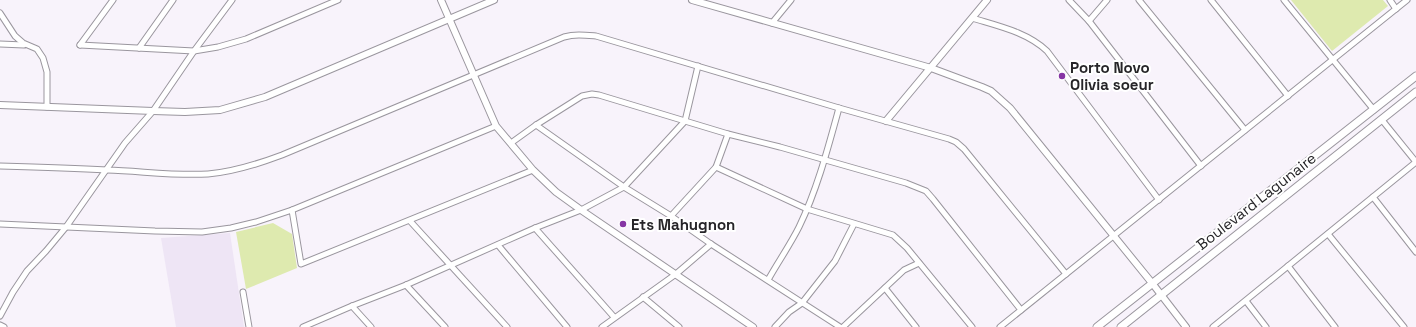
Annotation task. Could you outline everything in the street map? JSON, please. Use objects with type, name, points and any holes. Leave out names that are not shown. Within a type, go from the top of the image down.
[{"type":"main road","name":"Boulevard Lagunaire","points":[[1097,327],[1152,282],[1416,76]]},
{"type":"main road","name":"Boulevard Lagunaire","points":[[1121,327],[1416,92]]},
{"type":"street","points":[[113,0],[80,45],[194,51],[218,47],[246,39],[338,0]]},
{"type":"street","points":[[139,48],[173,0]]},
{"type":"street","points":[[0,316],[12,292],[27,271],[66,227],[125,143],[153,111],[194,51],[232,0]]},
{"type":"street","points":[[441,0],[496,126],[533,170],[556,192],[581,210],[753,327]]},
{"type":"street","points":[[0,105],[185,112],[214,110],[250,102],[272,94],[494,0]]},
{"type":"street","points":[[692,0],[931,68],[991,91],[1010,108],[1152,282],[1186,327]]},
{"type":"street","points":[[772,23],[791,0]]},
{"type":"street","points":[[886,121],[987,0]]},
{"type":"street","points":[[1069,0],[1089,21],[1201,166]]},
{"type":"street","points":[[1089,21],[1107,0]]},
{"type":"street","points":[[1139,0],[1245,130]]},
{"type":"street","points":[[1211,0],[1288,96]]},
{"type":"street","points":[[1284,0],[1374,110]]},
{"type":"street","points":[[1390,0],[1396,9]]},
{"type":"street","points":[[1000,327],[1407,0]]},
{"type":"street","points":[[0,13],[15,36],[23,43],[32,46],[41,53],[46,66],[47,107]]},
{"type":"street","points":[[972,18],[1034,40],[1047,51],[1159,200]]},
{"type":"street","points":[[0,166],[187,175],[234,170],[259,164],[474,76],[554,41],[574,34],[596,36],[956,142],[964,149],[1066,274]]},
{"type":"street","points":[[0,44],[32,46]]},
{"type":"street","points":[[302,327],[406,285],[535,228],[581,210],[624,187],[685,121],[698,66]]},
{"type":"street","points":[[511,143],[536,125],[582,96],[592,94],[728,134],[906,183],[926,191],[1021,310]]},
{"type":"street","points":[[768,280],[799,228],[807,209],[824,160],[839,108]]},
{"type":"street","points":[[1213,327],[1416,162],[1382,120]]},
{"type":"street","points":[[536,125],[624,187],[841,327],[904,270],[919,263]]},
{"type":"street","points":[[0,224],[202,232],[231,228],[256,222],[292,210],[496,126]]},
{"type":"street","points":[[671,216],[716,167],[728,134]]},
{"type":"street","points":[[716,167],[807,209],[893,236],[904,245],[972,327]]},
{"type":"street","points":[[292,210],[301,264],[533,170]]},
{"type":"street","points":[[1373,197],[1416,252]]},
{"type":"street","points":[[410,221],[507,327]]},
{"type":"street","points":[[775,327],[789,312],[802,303],[835,261],[854,224]]},
{"type":"street","points":[[535,228],[614,317]]},
{"type":"street","points":[[1328,234],[1404,327]]},
{"type":"street","points":[[602,327],[676,274],[711,244]]},
{"type":"street","points":[[498,245],[568,327]]},
{"type":"street","points":[[1288,266],[1335,327]]},
{"type":"street","points":[[406,285],[445,327]]},
{"type":"street","points":[[885,288],[916,327]]},
{"type":"street","points":[[243,292],[249,327]]},
{"type":"street","points":[[643,297],[678,327]]},
{"type":"street","points":[[1246,301],[1266,327]]},
{"type":"street","points":[[352,306],[371,327]]},
{"type":"street","points":[[0,325],[4,327]]},
{"type":"shaded area","points":[[230,233],[244,327],[176,327],[161,238]]},
{"type":"green space","points":[[1291,0],[1383,0],[1388,6],[1332,51]]},
{"type":"green space","points":[[273,223],[292,234],[297,268],[246,289],[236,232]]},
{"type":"place","name":"Porto Novo Olivia soeur","points":[[1062,76]]},
{"type":"place","name":"Ets Mahugnon","points":[[623,224]]}]
